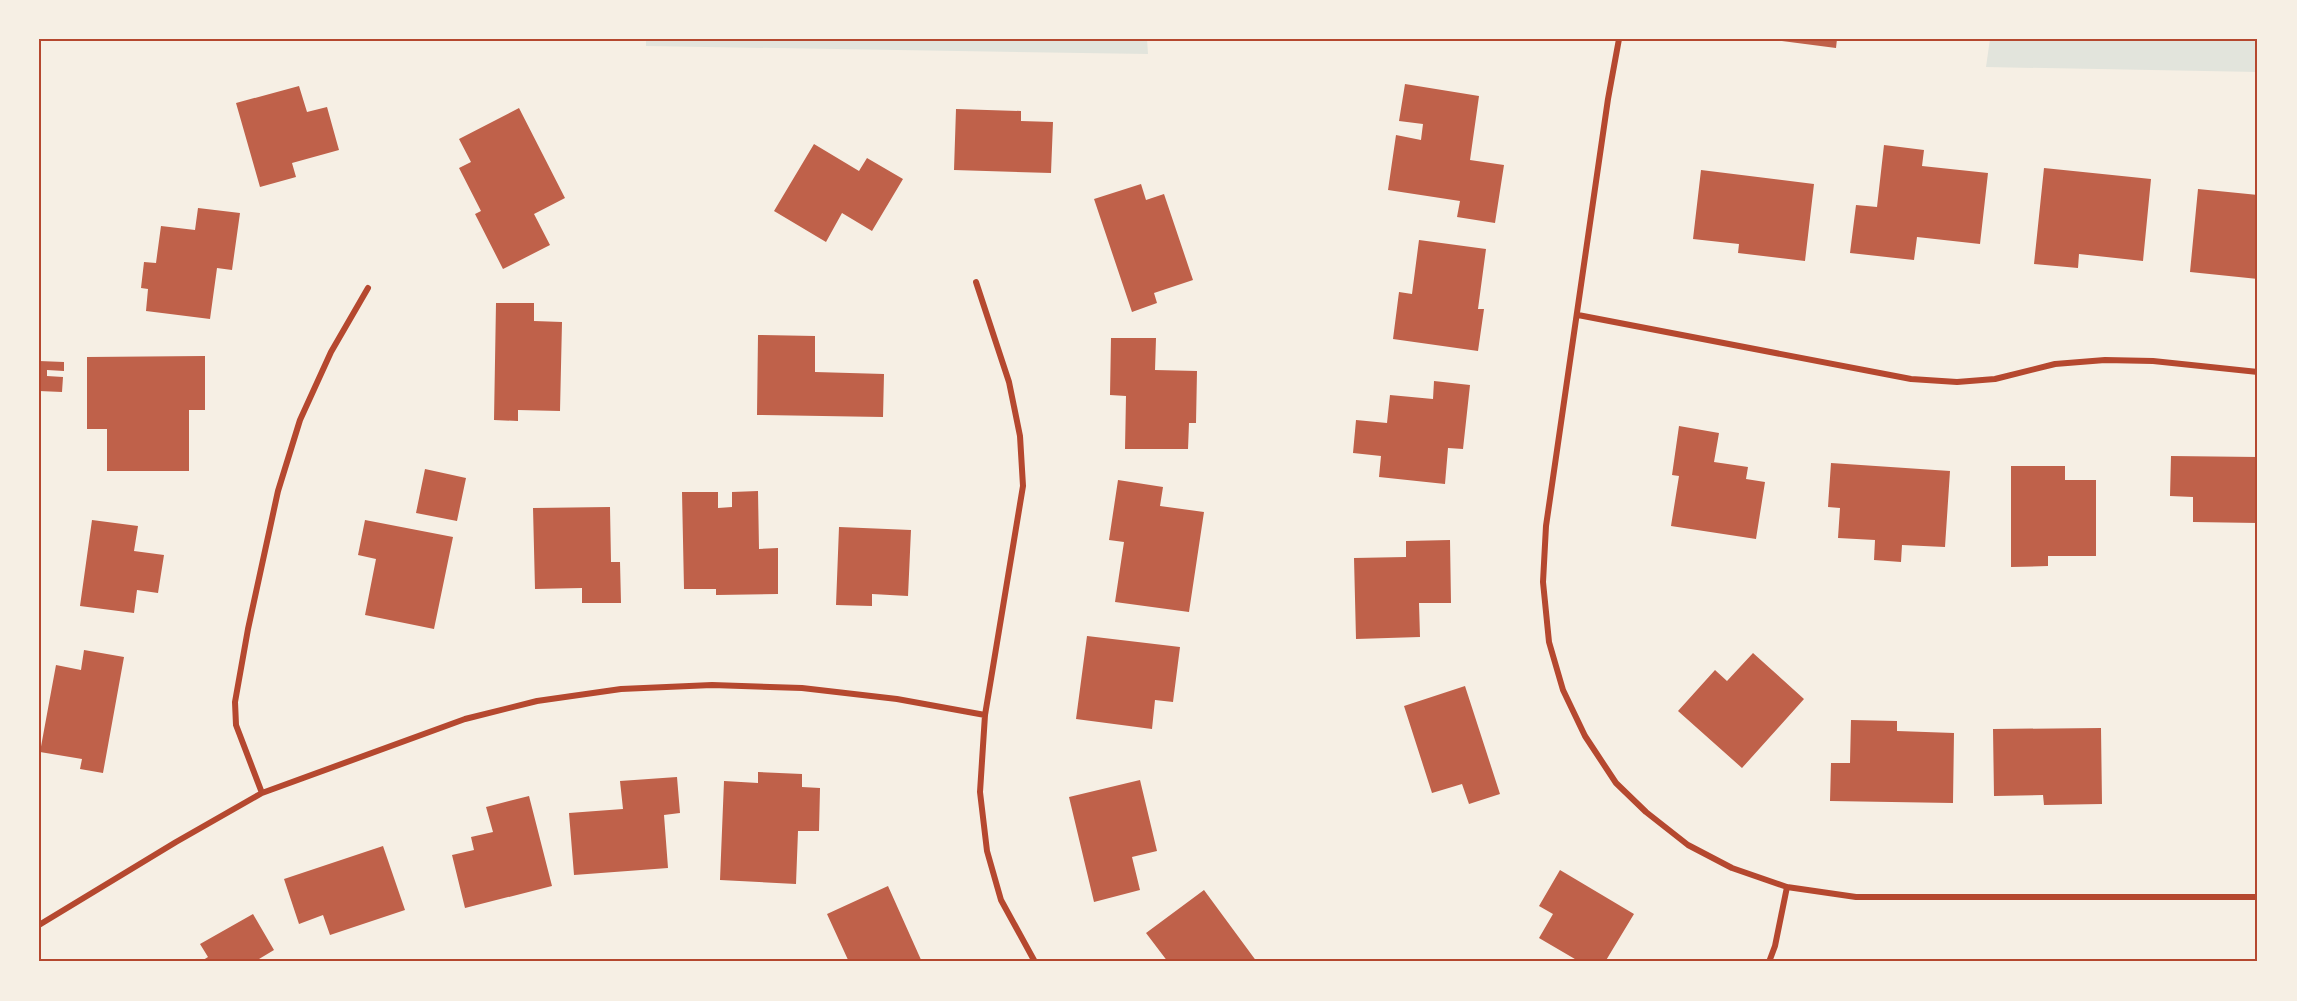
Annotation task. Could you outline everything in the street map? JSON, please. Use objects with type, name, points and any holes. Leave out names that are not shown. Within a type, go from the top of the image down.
[{"type":"street","points":[[1619,39],[1608,99],[1546,526],[1543,582],[1549,642],[1563,690],[1585,736],[1616,783],[1646,812],[1688,845],[1732,868],[1787,887],[1856,897],[2258,897]]},
{"type":"street","points":[[976,282],[1009,382],[1020,436],[1023,486],[986,716],[980,792],[987,851],[1001,900],[1035,962]]},
{"type":"street","points":[[262,793],[236,725],[235,702],[248,629],[278,491],[300,420],[330,352],[368,288]]},
{"type":"street","points":[[1578,315],[1911,379],[1957,382],[1995,379],[2055,364],[2105,360],[2153,361],[2258,372]]},
{"type":"street","points":[[39,925],[262,793],[465,719],[537,701],[621,689],[712,685],[802,688],[897,699],[986,716]]},
{"type":"street","points":[[1768,962],[1774,946],[1787,887]]},
{"type":"shaded area","points":[[646,39],[1147,39],[1148,54],[646,46]]},
{"type":"shaded area","points":[[1990,39],[2258,39],[2258,72],[1986,67]]},
{"type":"building","points":[[1766,39],[1837,39],[1836,48]]},
{"type":"building","points":[[1405,84],[1479,96],[1470,160],[1504,165],[1495,223],[1457,217],[1460,201],[1388,190],[1396,135],[1421,140],[1423,124],[1399,121]]},
{"type":"building","points":[[299,86],[307,112],[327,107],[339,150],[292,163],[296,177],[260,187],[236,103]]},
{"type":"building","points":[[519,108],[565,198],[534,214],[550,245],[503,269],[475,214],[481,211],[459,168],[471,162],[459,139]]},
{"type":"building","points":[[956,109],[1021,111],[1021,121],[1053,122],[1051,173],[954,170]]},
{"type":"building","points":[[814,144],[859,171],[867,158],[903,179],[872,231],[842,213],[826,242],[774,211]]},
{"type":"building","points":[[1884,145],[1924,150],[1922,166],[1988,173],[1980,244],[1917,237],[1914,260],[1850,253],[1856,205],[1877,207]]},
{"type":"building","points":[[2044,168],[2151,179],[2143,261],[2079,254],[2078,268],[2034,264]]},
{"type":"building","points":[[1701,170],[1814,184],[1805,261],[1738,253],[1739,244],[1693,239]]},
{"type":"building","points":[[1141,184],[1146,200],[1164,194],[1193,280],[1154,293],[1157,303],[1132,312],[1094,199]]},
{"type":"building","points":[[2198,189],[2258,195],[2258,279],[2190,272]]},
{"type":"building","points":[[198,208],[240,213],[232,270],[217,268],[210,319],[146,311],[148,289],[141,288],[144,262],[156,263],[161,226],[195,230]]},
{"type":"building","points":[[1419,240],[1486,249],[1478,309],[1484,309],[1478,351],[1393,339],[1399,292],[1412,294]]},
{"type":"building","points":[[496,303],[534,303],[534,321],[562,322],[560,411],[518,410],[518,421],[494,420]]},
{"type":"building","points":[[758,335],[815,336],[815,372],[884,374],[883,417],[757,415]]},
{"type":"building","points":[[1111,338],[1156,338],[1155,370],[1197,371],[1196,423],[1189,423],[1188,449],[1125,449],[1126,396],[1110,395]]},
{"type":"building","points":[[205,356],[205,410],[189,410],[189,471],[107,471],[107,429],[87,429],[87,357]]},
{"type":"building","points":[[39,361],[64,362],[64,371],[47,370],[47,376],[63,377],[62,392],[39,391]]},
{"type":"building","points":[[1434,381],[1470,385],[1463,449],[1448,448],[1445,484],[1379,477],[1381,456],[1353,453],[1356,420],[1387,423],[1390,395],[1433,399]]},
{"type":"building","points":[[1679,426],[1719,433],[1714,462],[1748,467],[1746,479],[1765,482],[1756,539],[1671,526],[1679,476],[1672,475]]},
{"type":"building","points":[[2171,456],[2258,457],[2258,523],[2193,522],[2193,497],[2170,496]]},
{"type":"building","points":[[1831,463],[1950,471],[1945,547],[1902,545],[1901,562],[1874,560],[1875,540],[1838,538],[1840,508],[1828,507]]},
{"type":"building","points":[[2011,466],[2065,466],[2065,480],[2096,480],[2096,556],[2048,556],[2048,566],[2011,567]]},
{"type":"building","points":[[425,469],[466,478],[457,521],[416,513]]},
{"type":"building","points":[[1118,480],[1163,487],[1160,506],[1204,512],[1189,612],[1115,602],[1124,542],[1109,540]]},
{"type":"building","points":[[758,491],[759,549],[778,548],[778,594],[716,595],[716,589],[684,589],[682,492],[718,492],[718,508],[732,507],[732,492]]},
{"type":"building","points":[[610,507],[611,562],[620,562],[621,603],[582,603],[582,588],[535,589],[533,508]]},
{"type":"building","points":[[92,520],[138,526],[134,551],[164,555],[158,593],[137,590],[134,613],[80,606]]},
{"type":"building","points":[[365,520],[453,537],[434,629],[365,615],[376,559],[358,555]]},
{"type":"building","points":[[839,527],[911,530],[908,596],[872,594],[872,606],[836,605]]},
{"type":"building","points":[[1450,540],[1451,603],[1419,603],[1420,637],[1356,639],[1354,558],[1406,557],[1406,541]]},
{"type":"building","points":[[1087,636],[1180,647],[1173,702],[1155,700],[1152,729],[1076,719]]},
{"type":"building","points":[[84,650],[124,657],[103,773],[80,769],[82,759],[40,752],[56,665],[81,670]]},
{"type":"building","points":[[1753,653],[1804,699],[1742,768],[1678,711],[1715,670],[1727,681]]},
{"type":"building","points":[[1465,686],[1500,794],[1469,804],[1462,784],[1432,793],[1404,706]]},
{"type":"building","points":[[1851,720],[1897,721],[1897,731],[1954,733],[1953,803],[1830,801],[1831,763],[1850,763]]},
{"type":"building","points":[[2101,728],[2102,804],[2044,805],[2043,795],[1994,796],[1993,729]]},
{"type":"building","points":[[758,772],[802,774],[802,787],[820,788],[819,831],[798,831],[796,884],[720,880],[724,781],[758,783]]},
{"type":"building","points":[[677,777],[680,813],[664,815],[668,868],[574,875],[569,813],[623,809],[620,781]]},
{"type":"building","points":[[1140,780],[1157,851],[1132,857],[1140,890],[1094,902],[1069,797]]},
{"type":"building","points":[[529,796],[552,886],[465,908],[452,855],[474,850],[471,837],[493,832],[486,807]]},
{"type":"building","points":[[383,846],[405,910],[330,935],[323,915],[299,924],[284,879]]},
{"type":"building","points":[[1560,870],[1634,914],[1605,962],[1580,962],[1539,938],[1553,914],[1539,906]]},
{"type":"building","points":[[888,886],[922,962],[849,962],[827,914]]},
{"type":"building","points":[[1204,890],[1257,962],[1168,962],[1146,933]]},
{"type":"building","points":[[253,914],[274,950],[259,959],[261,962],[200,962],[208,957],[200,944]]}]
